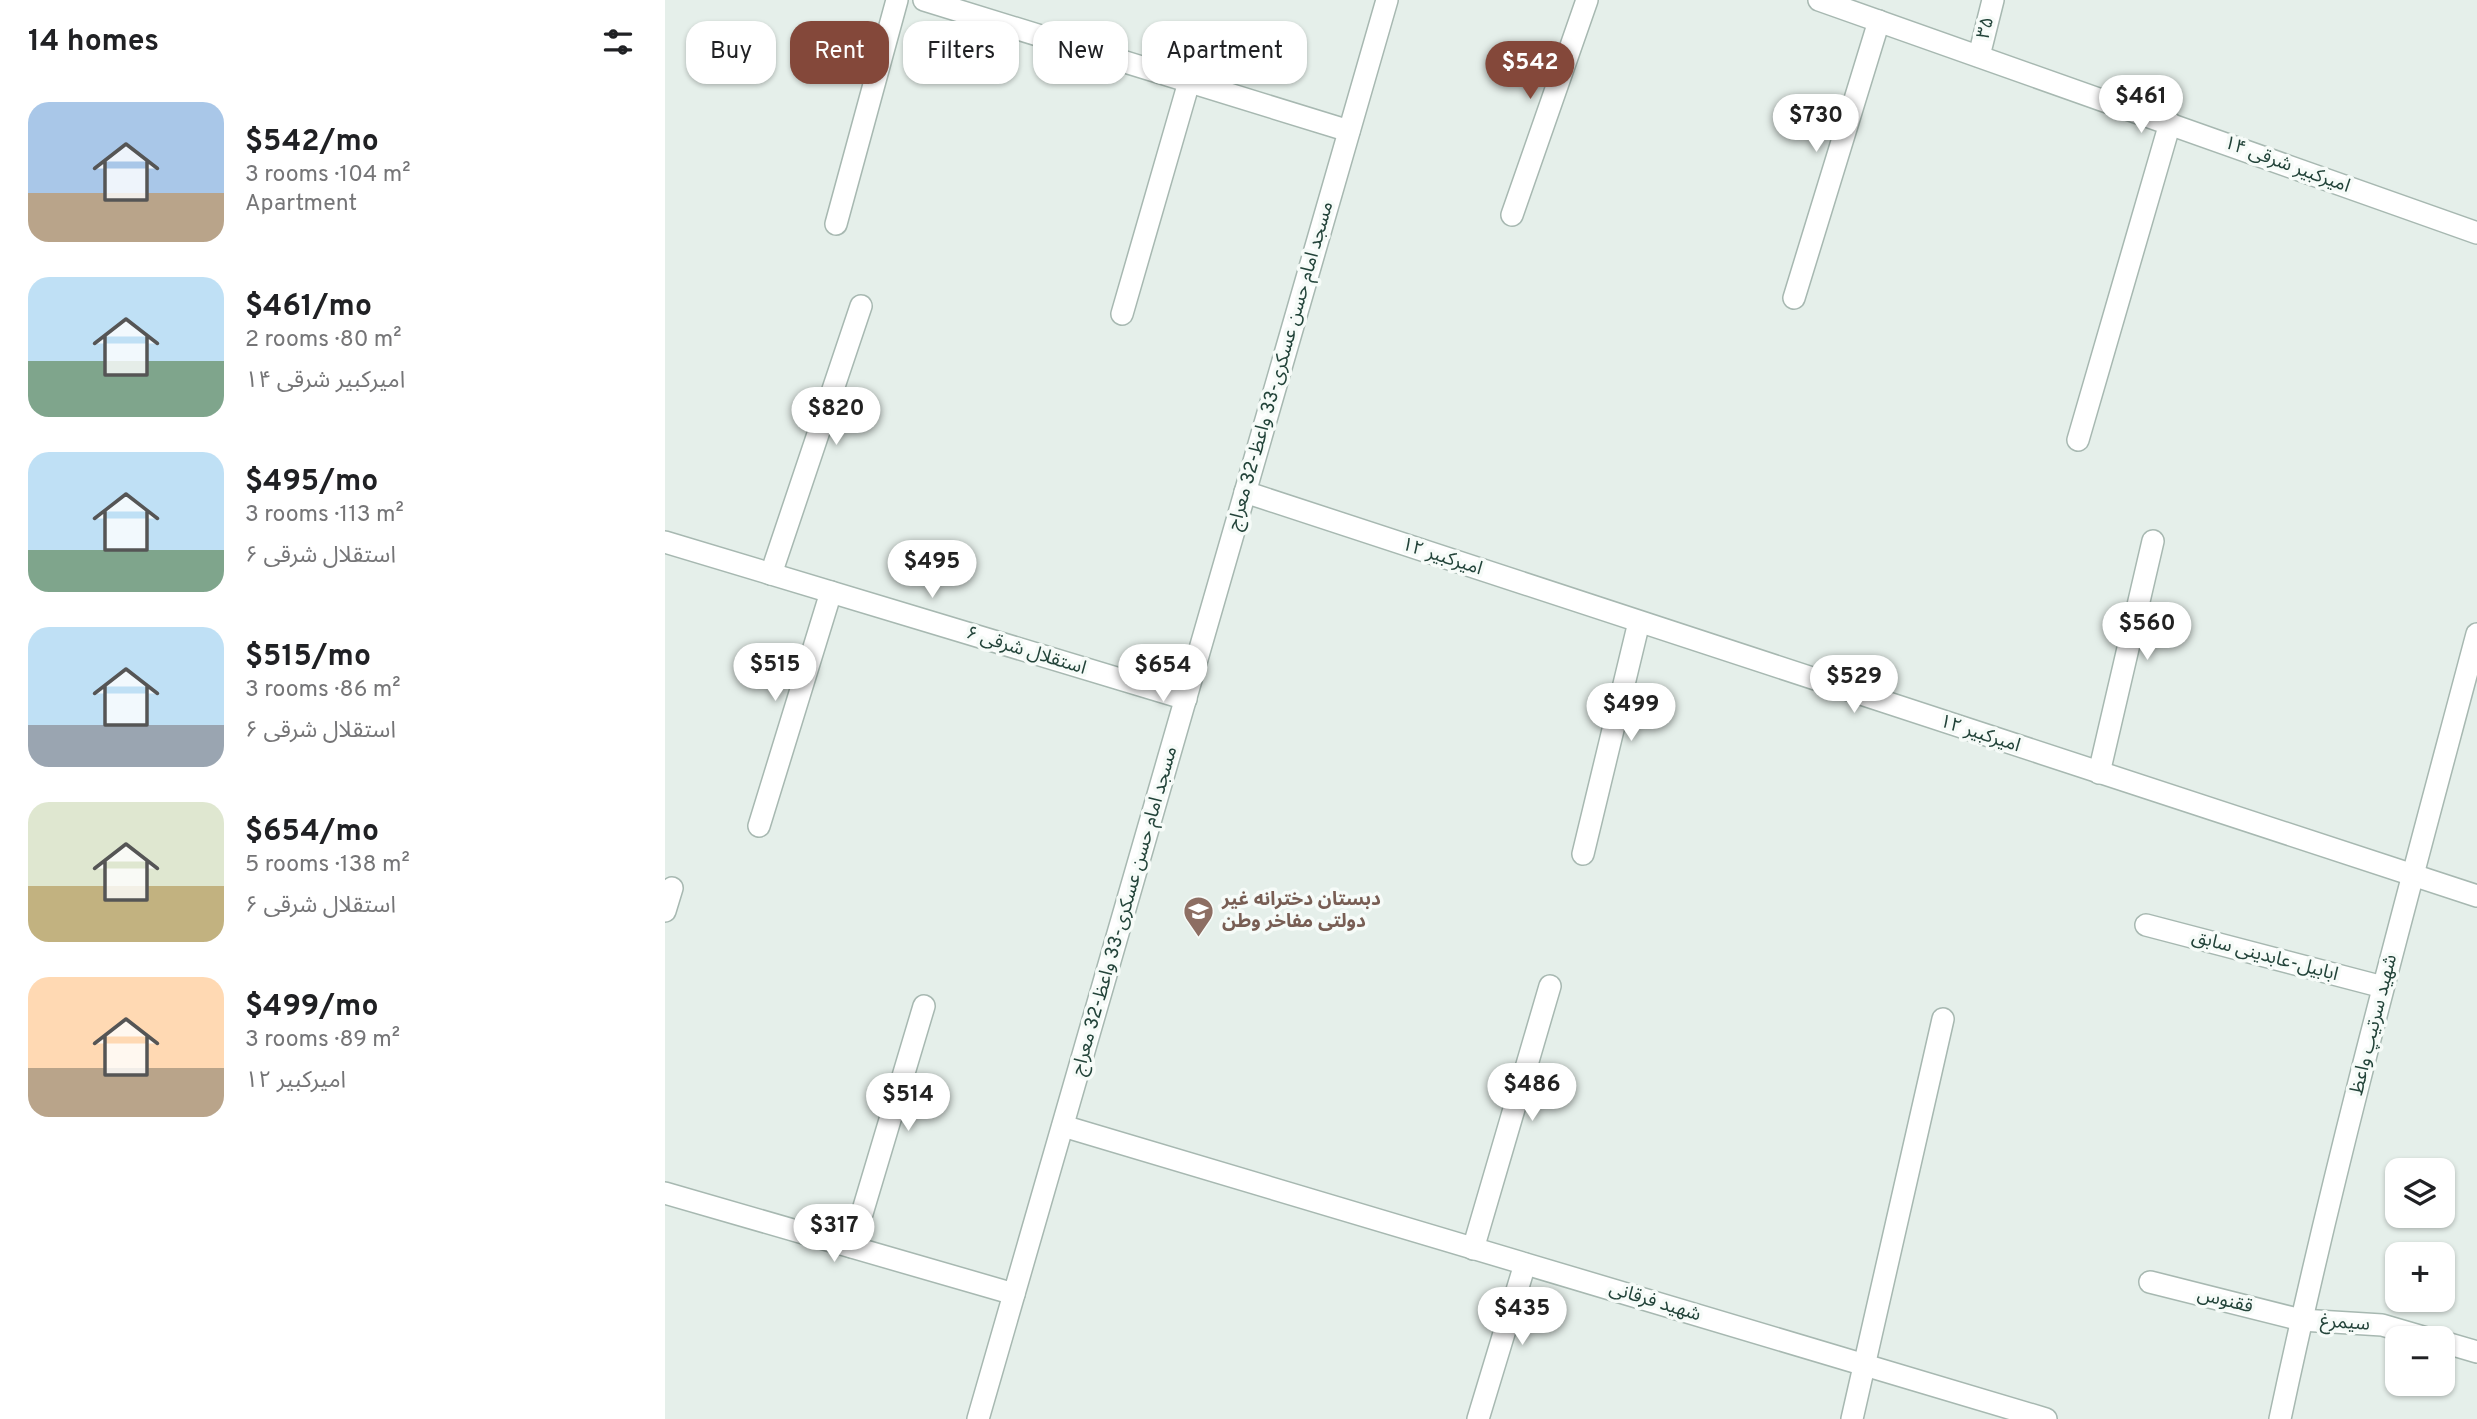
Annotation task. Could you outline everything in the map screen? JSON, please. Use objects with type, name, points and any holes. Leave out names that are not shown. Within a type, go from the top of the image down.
[{"type":"street","points":[[836,225],[897,0]]},
{"type":"street","points":[[924,0],[954,4],[1142,66]]},
{"type":"street","name":"مسجد امام حسن عسکری-33 واعظ-32 معراج","points":[[978,1419],[1387,0]]},
{"type":"street","points":[[1512,215],[1587,0]]},
{"type":"street","name":"۱۴ امیرکبیر شرقی","points":[[1819,0],[2477,233]]},
{"type":"street","name":"۳۵","points":[[1979,56],[1993,0]]},
{"type":"street","points":[[1794,298],[1879,21]]},
{"type":"street","points":[[1122,314],[1188,84]]},
{"type":"street","points":[[1196,84],[1349,131]]},
{"type":"street","points":[[2078,440],[2170,123]]},
{"type":"street","points":[[771,574],[861,306]]},
{"type":"street","name":"امیرکبیر ۱۲","points":[[1245,492],[2477,896]]},
{"type":"street","points":[[2099,773],[2154,541]]},
{"type":"street","name":"استقلال شرقی ۶","points":[[665,542],[1186,699]]},
{"type":"street","points":[[759,826],[831,592]]},
{"type":"street","points":[[1583,854],[1639,622]]},
{"type":"street","name":"شهید سرتیپ واعظ","points":[[2280,1419],[2301,1320],[2383,987],[2477,634]]},
{"type":"street","points":[[665,911],[672,888]]},
{"type":"street","name":"ابابیل-عابدینی سابق","points":[[2146,925],[2383,987]]},
{"type":"street","points":[[1473,1249],[1550,986]]},
{"type":"street","points":[[852,1247],[924,1006]]},
{"type":"street","points":[[1851,1419],[1943,1019]]},
{"type":"street","name":"شهید فرقانی","points":[[1063,1126],[2046,1419]]},
{"type":"street","points":[[665,1193],[1014,1294]]},
{"type":"street","points":[[1478,1419],[1525,1264]]},
{"type":"street","name":"ققنوس","points":[[2150,1282],[2301,1320]]},
{"type":"street","name":"سیمرغ","points":[[2301,1320],[2385,1326]]},
{"type":"street","points":[[2455,1346],[2477,1352]]},
{"type":"place","name":"دبستان دخترانه غیر دولتی مفاخر وطن","points":[[1199,938]]}]
